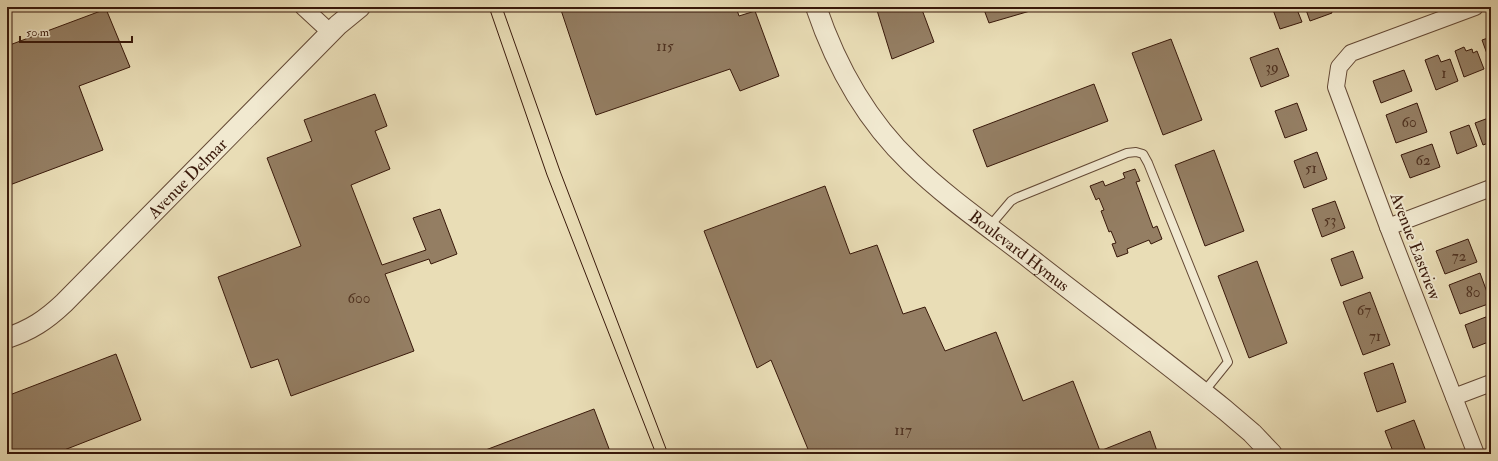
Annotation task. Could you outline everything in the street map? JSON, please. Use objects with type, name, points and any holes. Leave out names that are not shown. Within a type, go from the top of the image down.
[{"type":"street","points":[[303,7],[330,32]]},
{"type":"street","name":"Avenue Delmar","points":[[7,338],[30,329],[40,323],[64,303],[344,18],[360,7]]},
{"type":"street","name":"Boulevard Hymus","points":[[816,7],[837,62],[861,103],[882,132],[920,171],[989,227],[1241,423],[1272,454]]},
{"type":"street","name":"Avenue Eastview","points":[[1475,7],[1351,53],[1338,67],[1336,88],[1476,454]]},
{"type":"street","points":[[1388,227],[1491,188]]},
{"type":"street","points":[[1454,397],[1491,383]]},
{"type":"lane","points":[[989,227],[1010,201],[1016,198],[1127,152],[1143,154],[1151,170],[1228,362],[1203,393]]},
{"type":"building","points":[[560,7],[736,7],[739,16],[755,11],[779,76],[740,91],[730,69],[596,115]]},
{"type":"building","points":[[876,7],[921,7],[934,42],[892,59]]},
{"type":"building","points":[[983,7],[1029,7],[1030,11],[989,23]]},
{"type":"building","points":[[1272,7],[1296,7],[1302,22],[1280,29]]},
{"type":"building","points":[[1305,7],[1330,7],[1332,13],[1310,21]]},
{"type":"building","points":[[106,9],[130,67],[79,86],[103,150],[7,186],[7,46]]},
{"type":"building","points":[[1491,37],[1491,65],[1482,40]]},
{"type":"building","points":[[1171,39],[1202,120],[1163,135],[1132,53]]},
{"type":"building","points":[[1464,47],[1466,51],[1472,49],[1473,53],[1477,51],[1484,69],[1464,77],[1455,51]]},
{"type":"building","points":[[1278,48],[1289,76],[1261,87],[1250,58]]},
{"type":"building","points":[[1438,55],[1441,62],[1450,59],[1458,81],[1436,90],[1425,60]]},
{"type":"building","points":[[1404,70],[1412,91],[1381,103],[1373,81]]},
{"type":"building","points":[[1094,84],[1108,121],[987,167],[973,130]]},
{"type":"building","points":[[375,94],[387,126],[375,131],[390,169],[351,185],[382,265],[426,250],[413,218],[440,209],[457,254],[431,264],[429,259],[385,274],[414,351],[291,396],[278,359],[251,368],[218,277],[301,246],[267,158],[312,141],[304,120]]},
{"type":"building","points":[[1297,103],[1307,130],[1285,138],[1275,111]]},
{"type":"building","points":[[1417,103],[1427,132],[1396,143],[1386,115]]},
{"type":"building","points":[[1491,117],[1491,142],[1483,145],[1475,123]]},
{"type":"building","points":[[1469,125],[1477,146],[1457,154],[1450,132]]},
{"type":"building","points":[[1432,144],[1440,167],[1410,178],[1401,155]]},
{"type":"building","points":[[1214,150],[1244,231],[1205,246],[1175,165]]},
{"type":"building","points":[[1317,152],[1327,179],[1304,188],[1294,161]]},
{"type":"building","points":[[1135,169],[1140,181],[1136,182],[1153,228],[1157,226],[1162,239],[1151,244],[1149,240],[1127,249],[1128,253],[1117,257],[1112,244],[1116,243],[1111,231],[1109,232],[1101,211],[1104,210],[1099,198],[1096,200],[1090,186],[1103,181],[1105,186],[1125,178],[1123,173]]},
{"type":"building","points":[[825,186],[850,254],[877,245],[903,314],[925,307],[945,351],[996,332],[1023,401],[1073,381],[1100,451],[1150,431],[1158,454],[810,454],[771,360],[757,368],[704,231]]},
{"type":"building","points":[[1335,201],[1345,228],[1322,237],[1312,209]]},
{"type":"building","points":[[1468,239],[1477,262],[1445,274],[1436,251]]},
{"type":"building","points":[[1353,251],[1363,278],[1341,286],[1331,259]]},
{"type":"building","points":[[1257,261],[1287,343],[1249,358],[1218,276]]},
{"type":"building","points":[[1480,273],[1491,303],[1460,314],[1449,285]]},
{"type":"building","points":[[1370,292],[1390,345],[1363,355],[1343,302]]},
{"type":"building","points":[[1491,315],[1491,341],[1473,348],[1465,325]]},
{"type":"building","points":[[116,354],[141,420],[54,454],[7,454],[7,396]]},
{"type":"building","points":[[1393,363],[1406,402],[1377,412],[1364,373]]},
{"type":"building","points":[[594,409],[611,454],[475,454]]},
{"type":"building","points":[[1414,420],[1427,454],[1394,454],[1385,431]]},
{"type":"tram line","points":[[489,7],[547,175],[656,454]]},
{"type":"tram line","points":[[502,7],[560,171],[668,454]]}]
